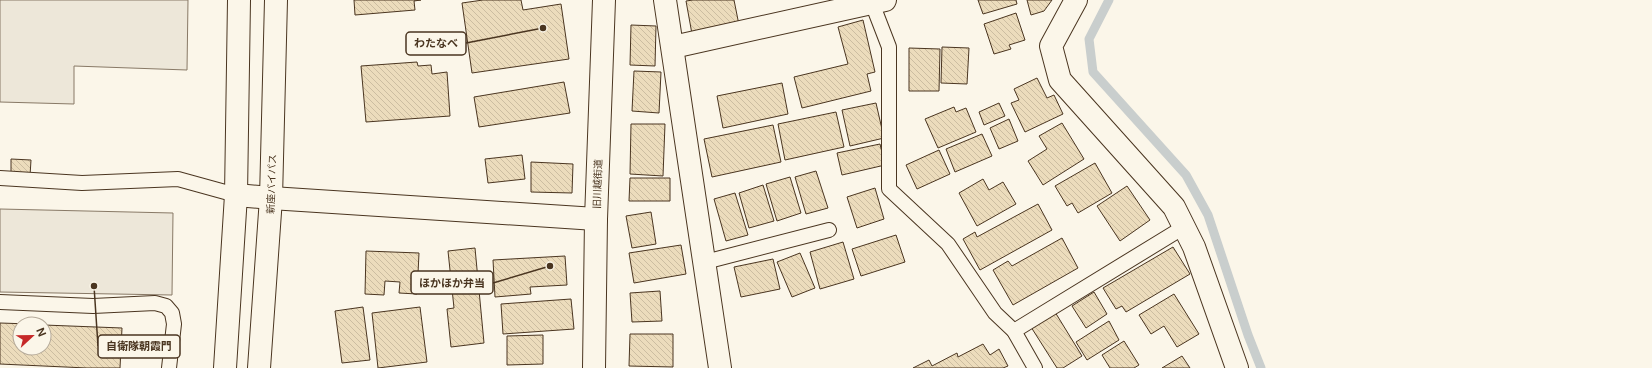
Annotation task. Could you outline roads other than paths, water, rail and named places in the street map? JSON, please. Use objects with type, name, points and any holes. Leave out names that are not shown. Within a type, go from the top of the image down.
[{"type":"main road","points":[[225,368],[236,195],[239,0]]},
{"type":"main road","name":"新座バイパス","points":[[259,368],[271,198],[276,0]]},
{"type":"main road","name":"旧川越街道","points":[[594,368],[596,219],[604,0]]},
{"type":"main road","points":[[665,0],[720,368]]},
{"type":"main road","points":[[1076,0],[1051,46],[1060,80],[1174,207],[1194,247],[1237,368]]},
{"type":"main road","points":[[672,47],[878,1]]},
{"type":"main road","points":[[236,195],[596,219]]},
{"type":"lane","points":[[878,1],[889,47],[889,189],[948,244],[995,313],[1014,330],[1035,368]]},
{"type":"lane","points":[[0,178],[82,183],[178,179],[236,195]]},
{"type":"lane","points":[[1014,330],[1184,227]]},
{"type":"lane","points":[[705,262],[829,230]]},
{"type":"lane","points":[[0,302],[93,306],[155,304],[166,306],[172,313],[174,324],[169,368]]},
{"type":"waterway","points":[[1109,0],[1089,39],[1093,72],[1186,175],[1208,215],[1248,335],[1261,368]]},
{"type":"place","name":"わたなべ","points":[[543,28]]},
{"type":"place","name":"ほかほか弁当","points":[[550,266]]},
{"type":"place","name":"自衛隊朝霞門","points":[[94,286]]}]
